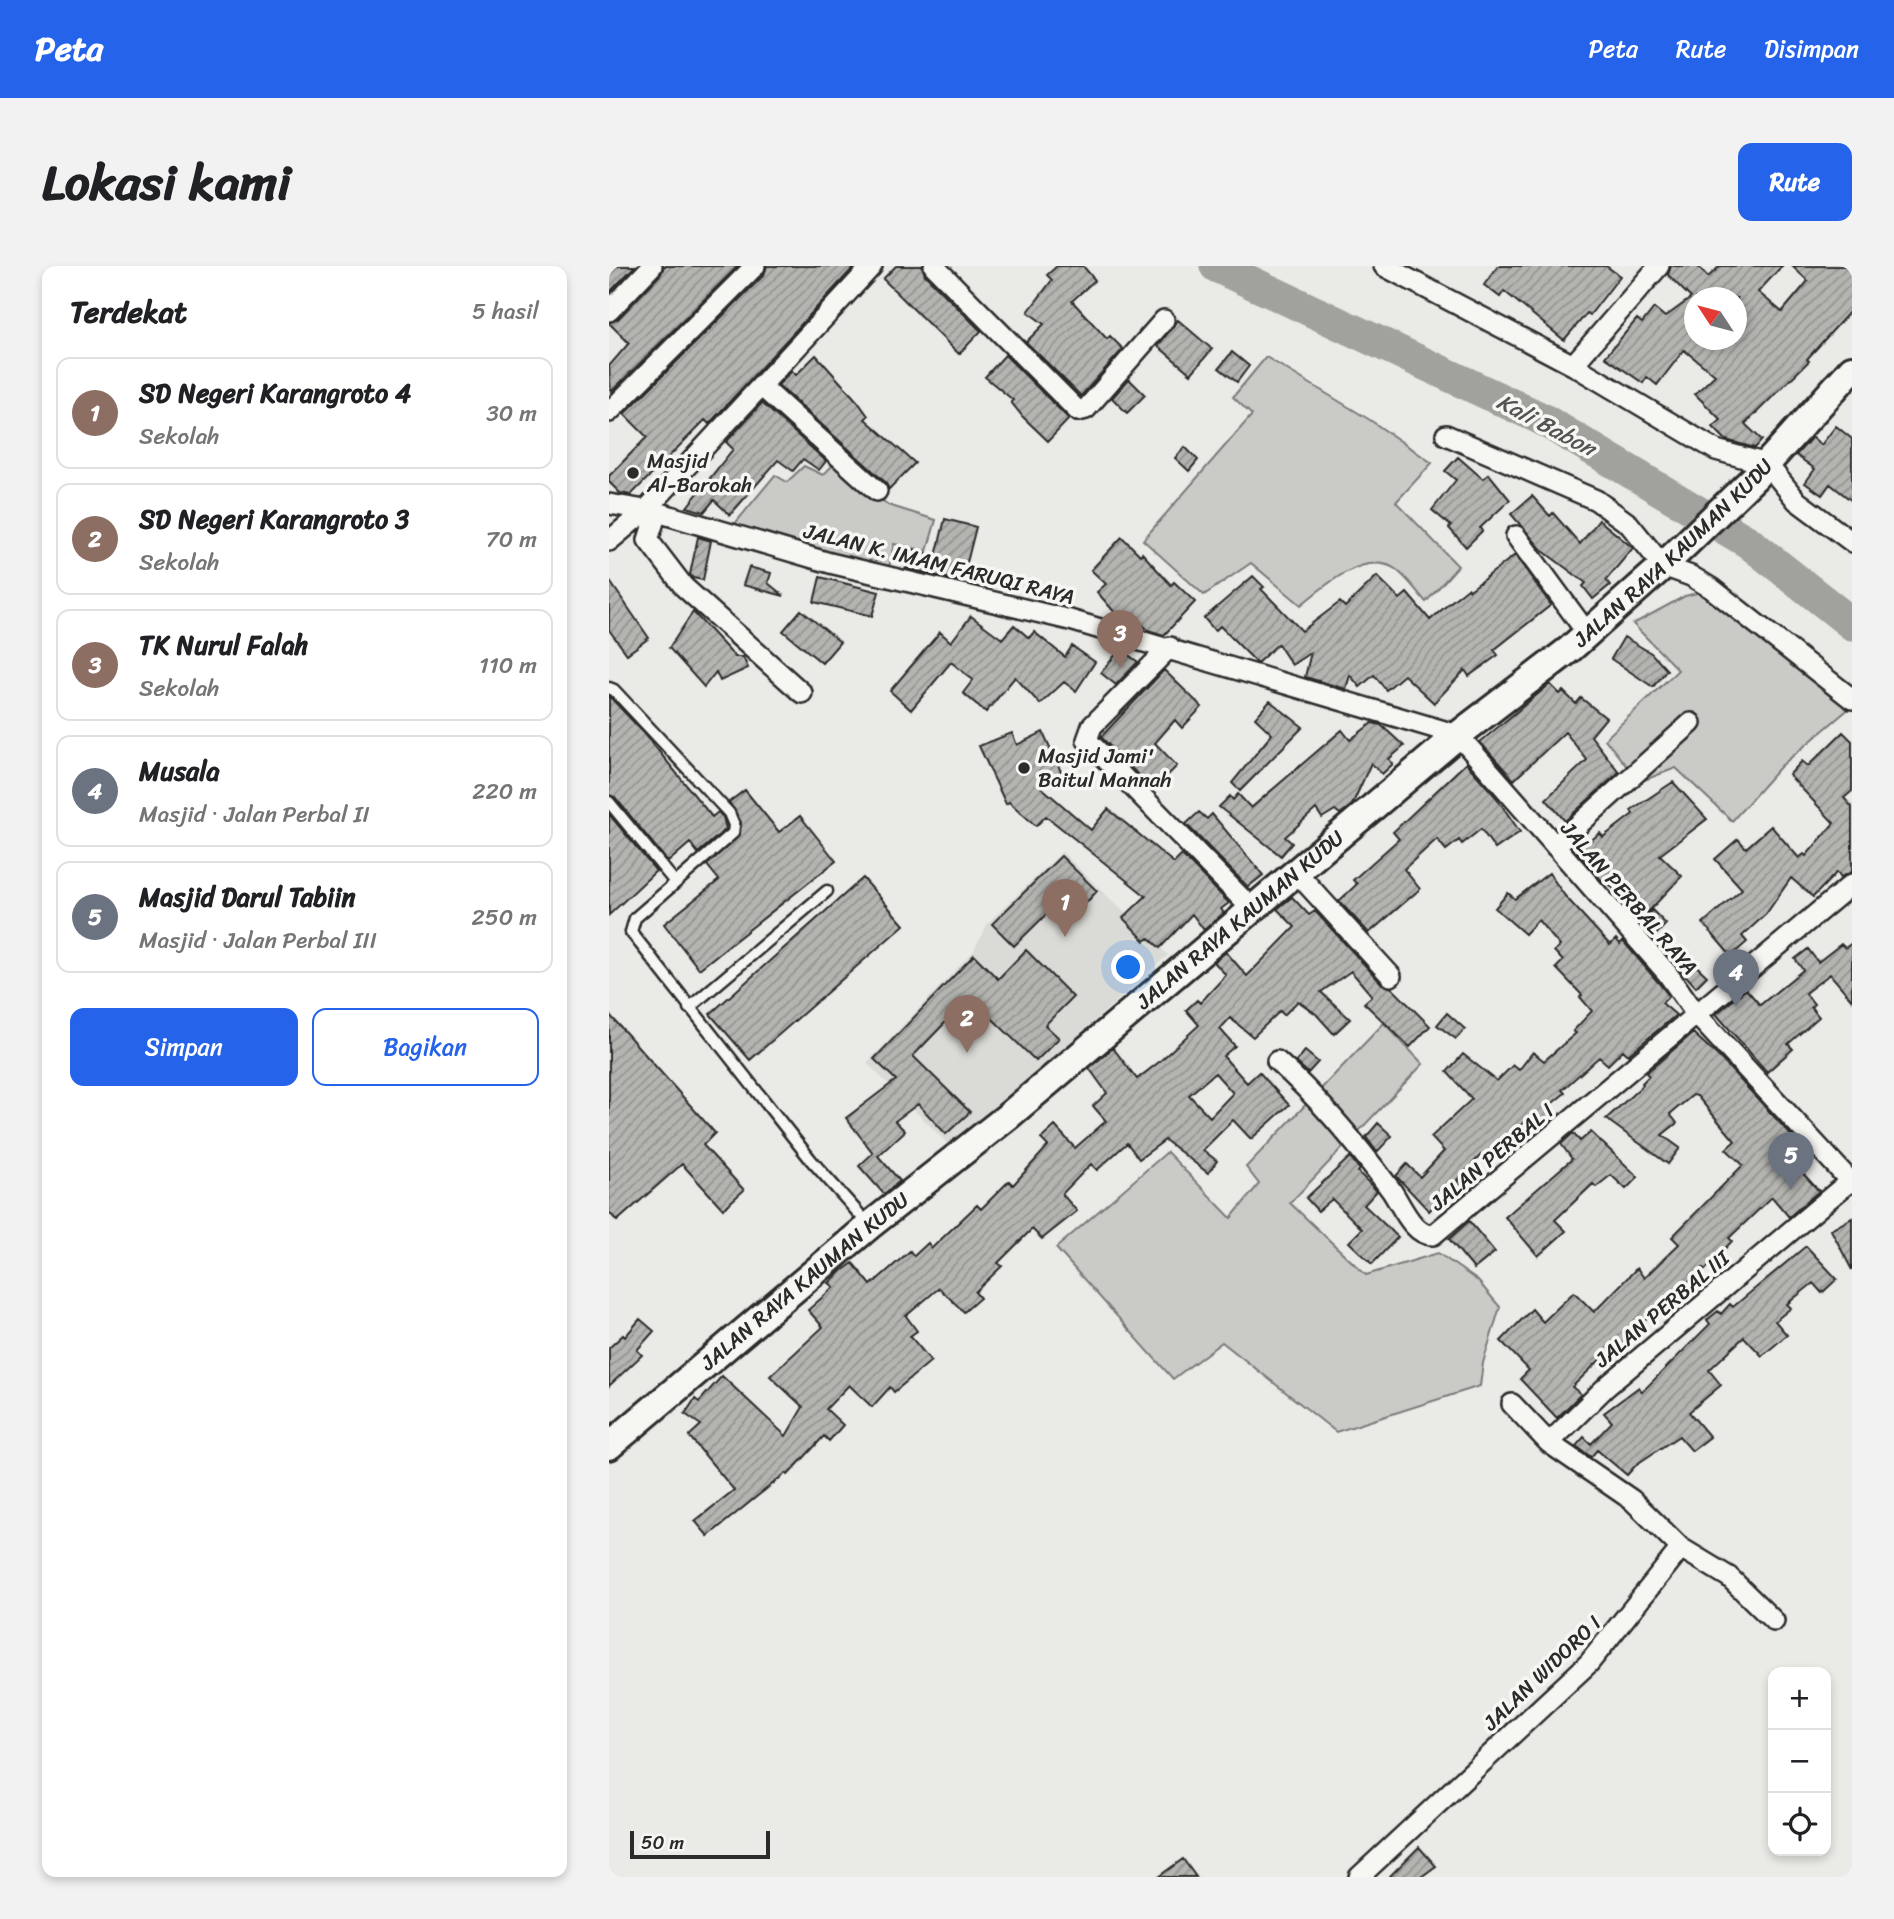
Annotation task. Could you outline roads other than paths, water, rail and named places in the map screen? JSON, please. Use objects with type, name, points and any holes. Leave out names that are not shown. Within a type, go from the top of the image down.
[{"type":"street","points":[[609,311],[652,266]]},
{"type":"street","points":[[609,412],[755,266]]},
{"type":"street","points":[[609,541],[651,511],[707,441],[762,387],[873,266]]},
{"type":"street","points":[[934,266],[1078,411],[1086,409],[1164,320]]},
{"type":"street","points":[[1384,266],[1573,365],[1716,450],[1761,471],[1852,542]]},
{"type":"street","points":[[1573,365],[1659,266]]},
{"type":"street","name":"JALAN RAYA KAUMAN KUDU","points":[[609,1446],[869,1226],[1007,1117],[1458,736],[1587,634],[1665,564],[1761,471],[1852,369]]},
{"type":"street","points":[[762,387],[877,491]]},
{"type":"street","points":[[1446,435],[1596,500],[1629,524],[1665,564],[1711,588],[1852,699]]},
{"type":"street","name":"JALAN K. IMAM FARUQI RAYA","points":[[609,504],[651,511],[830,563],[964,593],[1170,647],[1458,736]]},
{"type":"street","points":[[651,511],[647,540],[684,587],[802,693]]},
{"type":"street","points":[[1516,536],[1587,634]]},
{"type":"street","points":[[1170,647],[1092,726],[1087,740],[1252,909]]},
{"type":"street","points":[[1555,846],[1691,723]]},
{"type":"street","name":"JALAN PERBAL RAYA","points":[[1458,736],[1667,973],[1696,1014],[1851,1182]]},
{"type":"street","points":[[1296,872],[1391,976]]},
{"type":"street","points":[[1696,1014],[1852,884]]},
{"type":"street","name":"JALAN PERBAL I","points":[[1277,1061],[1327,1108],[1391,1190],[1416,1228],[1427,1236],[1433,1235],[1696,1014]]},
{"type":"street","name":"JALAN PERBAL III","points":[[1549,1443],[1606,1387],[1851,1182]]},
{"type":"street","points":[[1512,1404],[1549,1443],[1632,1500],[1681,1548],[1729,1577],[1774,1621]]},
{"type":"street","name":"JALAN WIDORO I","points":[[1359,1877],[1589,1663],[1681,1548]]},
{"type":"lane","points":[[609,688],[614,690],[729,813],[734,825],[733,833],[674,881],[635,918],[631,932],[811,1160],[869,1226]]},
{"type":"lane","points":[[609,802],[674,881]]},
{"type":"lane","points":[[689,1008],[827,891]]},
{"type":"waterway","name":"Kali Babon","points":[[1216,266],[1542,419],[1748,542],[1852,624]]},
{"type":"place","name":"Masjid Al-Barokah","points":[[633,473]]},
{"type":"place","name":"TK Nurul Falah","points":[[1120,668]]},
{"type":"place","name":"Masjid Jami' Baitul Mannah","points":[[1024,768]]},
{"type":"place","name":"SD Negeri Karangroto 4","points":[[1065,937]]},
{"type":"place","name":"Musala","points":[[1736,1007]]},
{"type":"place","name":"SD Negeri Karangroto 3","points":[[967,1053]]},
{"type":"place","name":"Masjid Darul Tabiin","points":[[1791,1190]]}]
